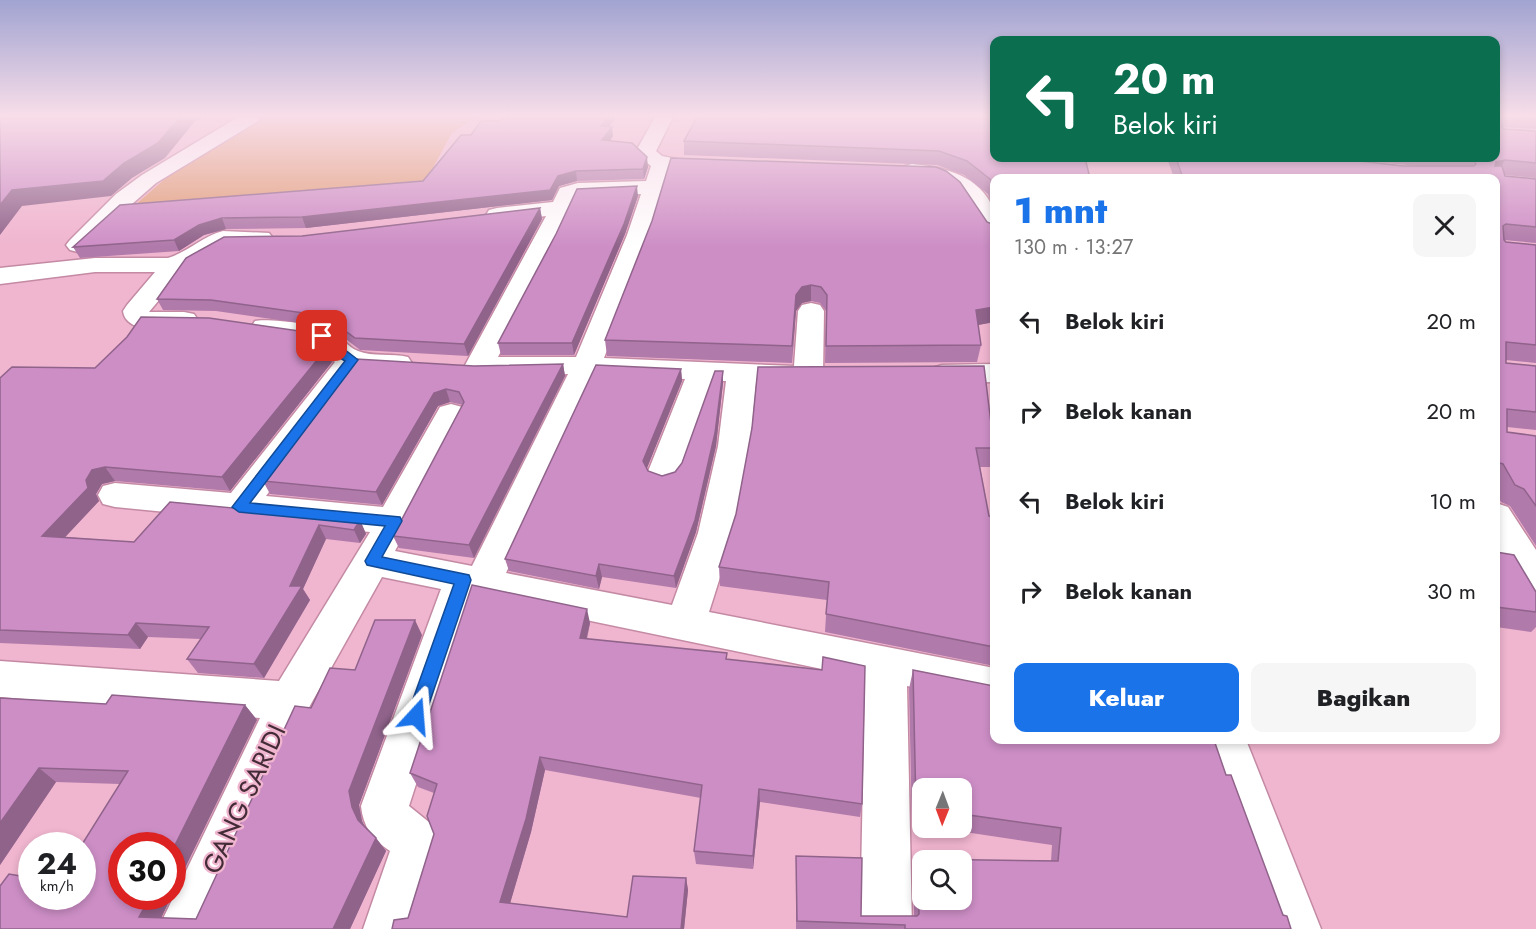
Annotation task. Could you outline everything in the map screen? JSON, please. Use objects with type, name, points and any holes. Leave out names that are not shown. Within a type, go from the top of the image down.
[{"type":"street","points":[[49,269],[149,179],[180,160]]},
{"type":"street","points":[[655,160],[662,163],[696,165]]},
{"type":"street","points":[[389,929],[416,846],[410,836],[388,823],[385,806],[472,582],[587,366],[639,236],[662,163]]},
{"type":"street","points":[[891,170],[950,176],[986,199],[990,215]]},
{"type":"street","points":[[654,187],[578,189],[568,193],[466,366],[547,364],[742,374],[819,375],[811,311]]},
{"type":"street","points":[[479,217],[561,208]]},
{"type":"street","points":[[207,321],[150,320],[137,317],[136,311],[176,264],[223,238],[278,238]]},
{"type":"street","points":[[0,276],[95,264],[176,264]]},
{"type":"street","points":[[238,324],[322,336],[336,350],[352,360],[421,364]]},
{"type":"street","points":[[239,507],[352,360]]},
{"type":"street","points":[[664,474],[703,372]]},
{"type":"street","points":[[917,375],[990,373]]},
{"type":"street","points":[[685,625],[716,533],[734,446],[742,374]]},
{"type":"street","name":"GANG SARIDI","points":[[184,929],[290,701],[372,561],[452,414]]},
{"type":"street","points":[[115,495],[394,521]]},
{"type":"street","points":[[1511,525],[1536,582]]},
{"type":"street","points":[[372,561],[990,685]]},
{"type":"street","points":[[886,665],[886,929]]},
{"type":"street","points":[[0,680],[290,701]]},
{"type":"street","points":[[1226,744],[1295,929]]},
{"type":"shaded area","points":[[192,160],[437,160],[424,184],[127,212],[174,171]]},
{"type":"building","points":[[0,160],[128,160],[103,181],[12,190],[0,205]]},
{"type":"building","points":[[440,160],[646,160],[643,169],[576,171],[558,176],[550,190],[302,217],[222,218],[199,225],[174,240],[73,247],[120,205],[423,181]]},
{"type":"building","points":[[670,160],[936,167],[946,171],[960,182],[990,223],[990,308],[976,310],[981,345],[826,346],[827,295],[821,287],[811,285],[802,287],[796,295],[792,346],[605,340],[652,221]]},
{"type":"building","points":[[965,160],[1086,162],[1089,174],[990,174],[990,179]]},
{"type":"building","points":[[1509,160],[1536,160],[1536,163]]},
{"type":"building","points":[[1177,162],[1368,162],[1403,166],[1474,166],[1475,162],[1496,162],[1495,166],[1502,166],[1505,176],[1536,179],[1536,227],[1506,224],[1503,226],[1506,242],[1536,245],[1536,345],[1506,342],[1506,363],[1536,366],[1536,412],[1507,409],[1507,432],[1536,436],[1536,506],[1524,489],[1515,485],[1503,464],[1500,463],[1500,174],[1182,174]]},
{"type":"building","points":[[637,186],[624,224],[572,343],[498,343],[556,234],[577,189]]},
{"type":"building","points":[[540,208],[464,344],[355,338],[333,322],[318,315],[211,300],[157,299],[186,258],[224,237],[302,236]]},
{"type":"building","points":[[141,317],[209,318],[306,332],[326,349],[222,477],[105,467],[92,470],[86,480],[88,488],[42,536],[134,542],[170,502],[360,520],[354,530],[319,525],[290,586],[302,586],[254,664],[187,659],[209,627],[136,623],[128,635],[0,630],[0,378],[12,367],[95,368],[127,337]]},
{"type":"building","points":[[356,359],[474,366],[563,364],[469,545],[393,536],[464,402],[459,392],[446,389],[434,393],[376,492],[263,481]]},
{"type":"building","points":[[596,365],[681,369],[643,461],[648,471],[662,476],[675,472],[682,463],[715,371],[723,371],[715,433],[695,520],[674,576],[599,564],[596,576],[505,559]]},
{"type":"building","points":[[984,366],[990,415],[990,448],[976,448],[990,516],[990,646],[826,614],[829,582],[719,567],[736,514],[752,428],[758,367]]},
{"type":"building","points":[[1500,553],[1514,555],[1536,592],[1536,612],[1500,608]]},
{"type":"building","points":[[472,585],[587,609],[580,638],[727,653],[726,659],[822,670],[823,657],[865,666],[862,804],[759,789],[753,856],[694,851],[702,785],[540,757],[526,819],[500,902],[627,917],[633,876],[686,878],[681,929],[392,929],[394,920],[408,918],[434,834],[427,816],[437,784],[410,773]]},
{"type":"building","points":[[375,620],[415,620],[349,791],[352,807],[358,820],[376,838],[333,929],[0,929],[0,886],[9,874],[18,876],[18,910],[96,910],[96,832],[90,832],[128,771],[39,768],[0,823],[0,698],[106,704],[112,695],[245,705],[182,832],[108,832],[108,910],[143,910],[139,917],[196,919],[295,706],[311,708],[330,668],[355,670]]},
{"type":"building","points":[[913,670],[990,685],[990,744],[1215,744],[1226,775],[1231,775],[1283,915],[1287,916],[1291,929],[905,929],[905,925],[797,921],[796,856],[862,858],[861,916],[917,916],[919,910],[972,910],[972,860],[1058,861],[1061,828],[972,815],[972,778],[915,778]]},
{"type":"route","points":[[322,336],[344,357],[352,360],[239,507],[394,521],[372,561],[463,580],[416,716]]}]
